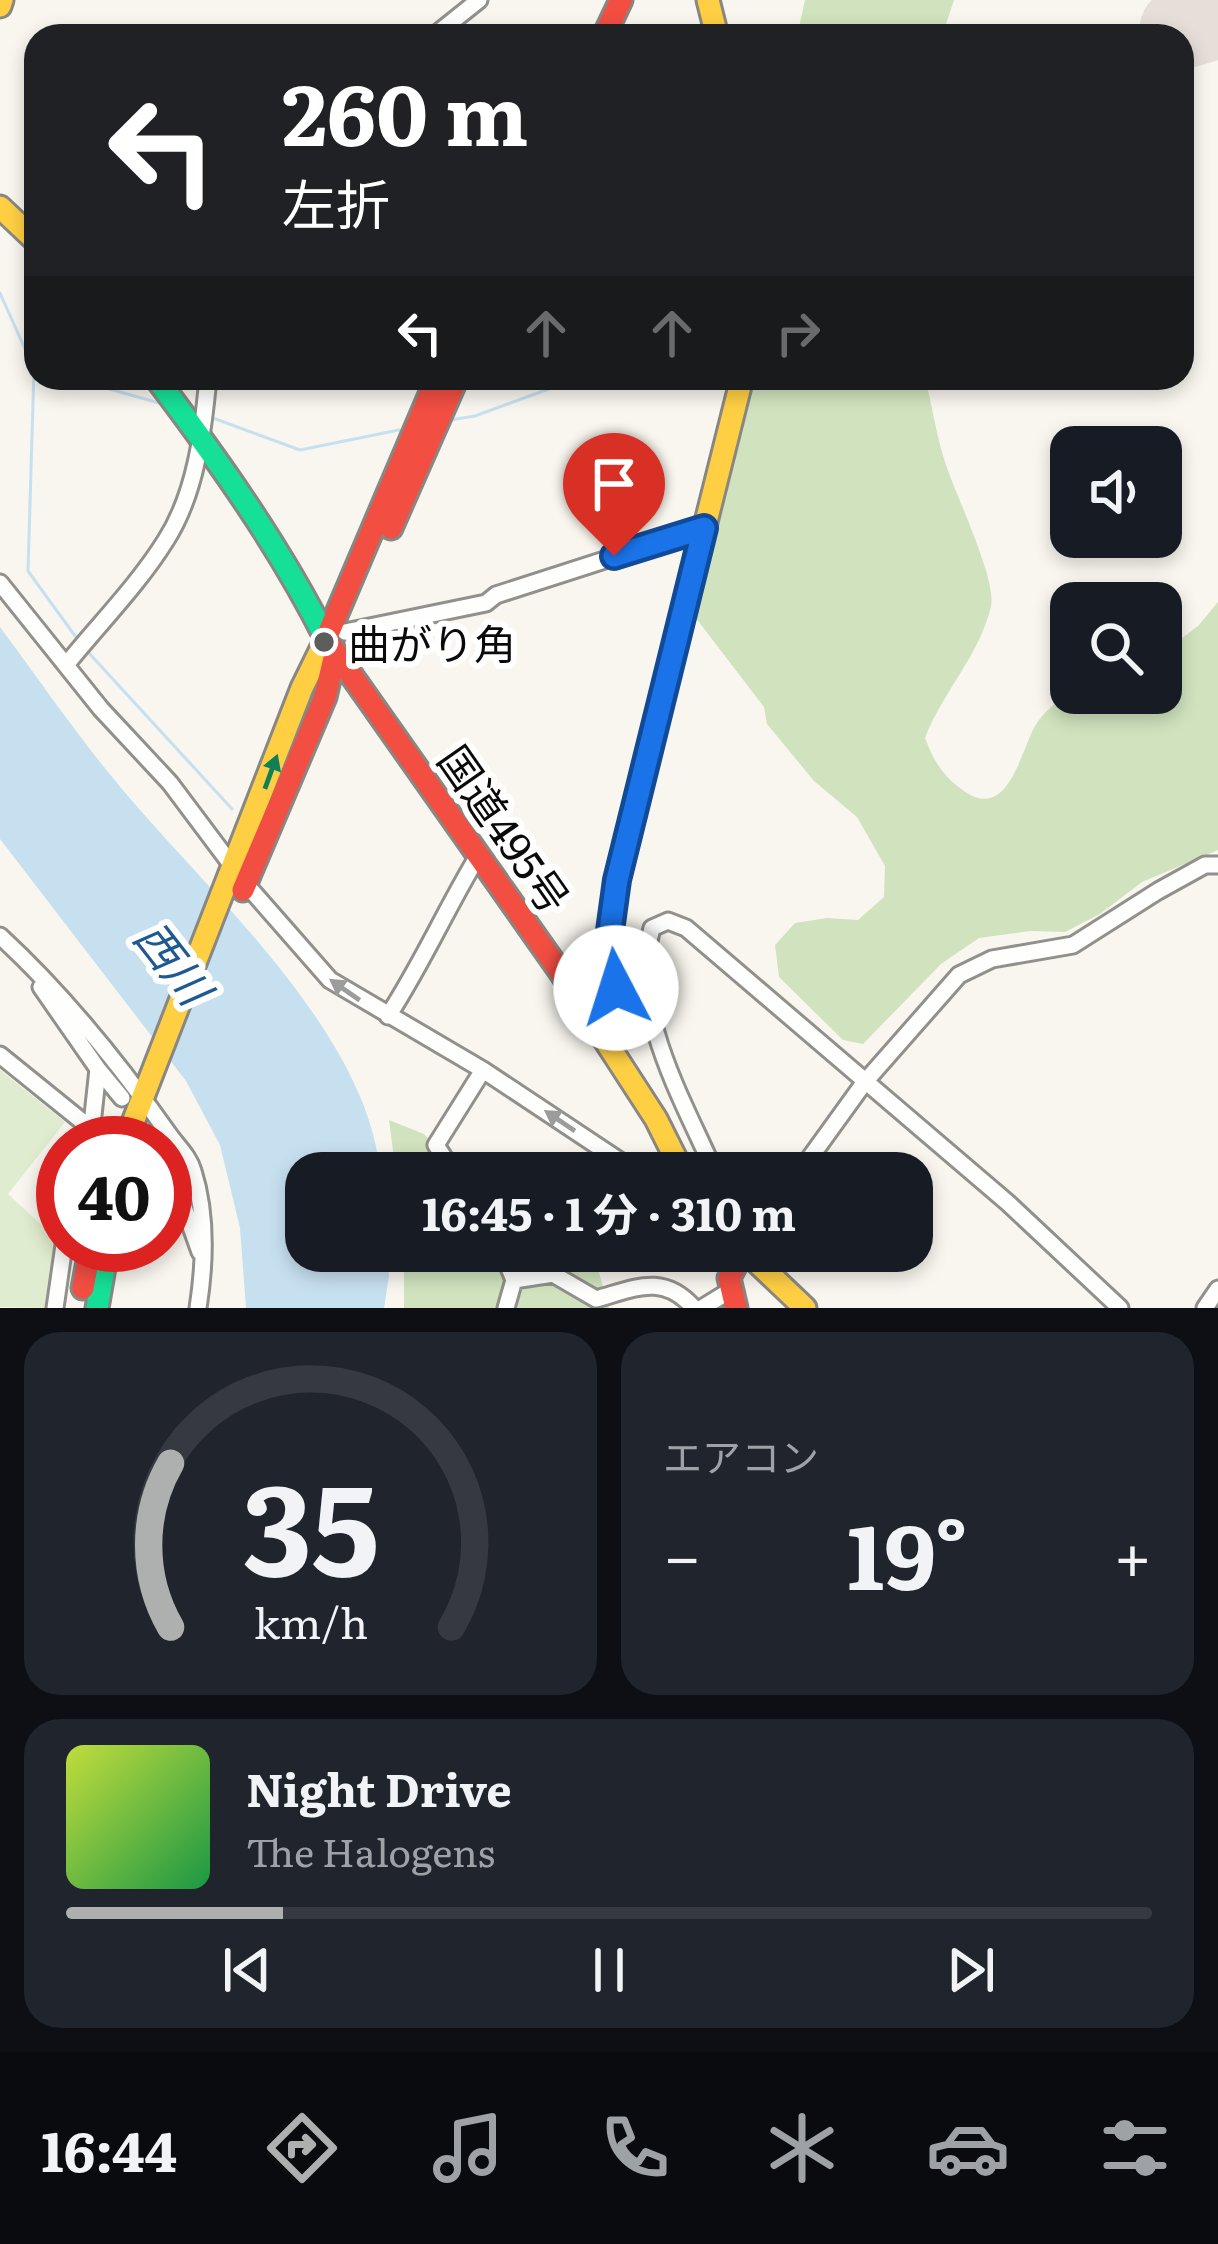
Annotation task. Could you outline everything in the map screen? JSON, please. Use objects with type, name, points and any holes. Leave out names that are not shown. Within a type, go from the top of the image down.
[{"type":"main road","points":[[0,206],[24,229]]},
{"type":"main road","name":"国道495号","points":[[165,390],[478,856],[597,1023],[672,1152]]},
{"type":"main road","points":[[433,406],[435,390]]},
{"type":"main road","points":[[137,1116],[237,883],[325,697],[335,642],[433,406],[447,390]]},
{"type":"main road","points":[[597,1023],[613,1014],[618,1003],[611,963],[611,915],[739,390]]},
{"type":"main road","points":[[144,1116],[145,1099]]},
{"type":"main road","points":[[81,1308],[87,1272]]},
{"type":"main road","points":[[98,1308],[104,1272]]},
{"type":"main road","points":[[766,1272],[805,1308]]},
{"type":"street","points":[[449,24],[478,0]]},
{"type":"street","points":[[66,664],[167,538],[189,487],[202,439],[207,390]]},
{"type":"street","points":[[335,642],[486,603],[496,595],[704,528]]},
{"type":"street","points":[[0,583],[170,783],[237,883],[330,980],[483,1070],[606,1152]]},
{"type":"street","points":[[388,1016],[423,962],[446,909],[478,856]]},
{"type":"street","points":[[815,1152],[864,1083],[958,975],[992,959],[1073,944],[1205,865],[1218,865]]},
{"type":"street","points":[[706,1152],[655,1029],[646,969],[652,928],[668,922],[686,928],[1008,1202],[1120,1308]]},
{"type":"street","points":[[0,936],[67,1004],[192,1164],[202,1204],[198,1308]]},
{"type":"street","points":[[15,950],[98,1069],[145,1099]]},
{"type":"street","points":[[0,1055],[68,1116]]},
{"type":"street","points":[[94,1116],[98,1069]]},
{"type":"street","points":[[440,1152],[436,1145],[483,1070]]},
{"type":"street","points":[[192,1227],[203,1257]]},
{"type":"street","points":[[56,1308],[61,1272]]},
{"type":"street","points":[[506,1308],[514,1280],[511,1272]]},
{"type":"street","points":[[514,1280],[554,1274],[596,1299],[658,1285],[681,1293],[698,1308],[732,1300]]},
{"type":"street","points":[[630,1308],[642,1288]]},
{"type":"street","points":[[1205,1308],[1218,1289]]},
{"type":"green space","points":[[805,0],[954,0],[946,24],[800,24]]},
{"type":"green space","points":[[747,390],[928,390],[944,459],[991,593],[979,641],[925,738],[936,761],[964,791],[992,798],[1010,780],[1038,721],[1050,707],[1050,714],[1182,714],[1182,638],[1218,602],[1218,850],[1142,882],[1100,914],[1065,932],[979,938],[941,964],[863,1044],[843,1040],[779,977],[775,945],[795,923],[858,920],[884,897],[885,866],[857,817],[814,781],[767,724],[764,707],[692,613]]},
{"type":"green space","points":[[0,1070],[58,1116],[36,1116],[36,1159],[8,1194],[36,1220],[36,1272],[57,1272],[54,1308],[0,1307]]},
{"type":"green space","points":[[389,1120],[424,1134],[442,1152],[393,1152]]},
{"type":"green space","points":[[404,1272],[599,1272],[609,1308],[404,1308]]},
{"type":"water","name":"西川","points":[[0,627],[106,770],[279,968],[347,1069],[369,1121],[376,1152],[285,1152],[285,1272],[389,1272],[384,1308],[246,1308],[240,1228],[220,1145],[186,1081],[0,839]]},
{"type":"waterway","points":[[0,293],[24,347]]},
{"type":"waterway","points":[[33,390],[28,571],[78,640]]},
{"type":"waterway","points":[[113,390],[163,404]]},
{"type":"waterway","points":[[450,420],[475,416],[546,390]]},
{"type":"waterway","points":[[213,418],[300,450],[399,430]]},
{"type":"waterway","points":[[88,652],[232,809]]},
{"type":"runway","points":[[1194,25],[1218,18]]},
{"type":"traffic: fast","points":[[165,390],[247,505],[326,639]]},
{"type":"traffic: fast","points":[[97,1308],[103,1272]]},
{"type":"traffic: slow","points":[[0,6],[2,0]]},
{"type":"traffic: slow","points":[[708,0],[714,24]]},
{"type":"traffic: slow","points":[[0,207],[24,230]]},
{"type":"traffic: slow","points":[[699,550],[739,390]]},
{"type":"traffic: slow","points":[[136,1116],[302,688],[326,639]]},
{"type":"traffic: slow","points":[[564,977],[672,1152]]},
{"type":"traffic: slow","points":[[767,1272],[805,1308]]},
{"type":"traffic: jam","points":[[610,24],[621,0]]},
{"type":"traffic: jam","points":[[432,390],[326,639],[564,977]]},
{"type":"traffic: jam","points":[[391,528],[452,390]]},
{"type":"traffic: jam","points":[[597,1023],[613,1014],[618,1003],[609,938],[617,880],[699,550]]},
{"type":"traffic: jam","points":[[243,890],[325,697],[335,654]]},
{"type":"traffic: jam","points":[[83,1288],[86,1272]]},
{"type":"traffic: jam","points":[[732,1272],[729,1278],[736,1308]]},
{"type":"place","name":"曲がり角","points":[[324,642]]},
{"type":"route","points":[[614,556],[704,528],[617,880],[609,938],[616,988]]}]
